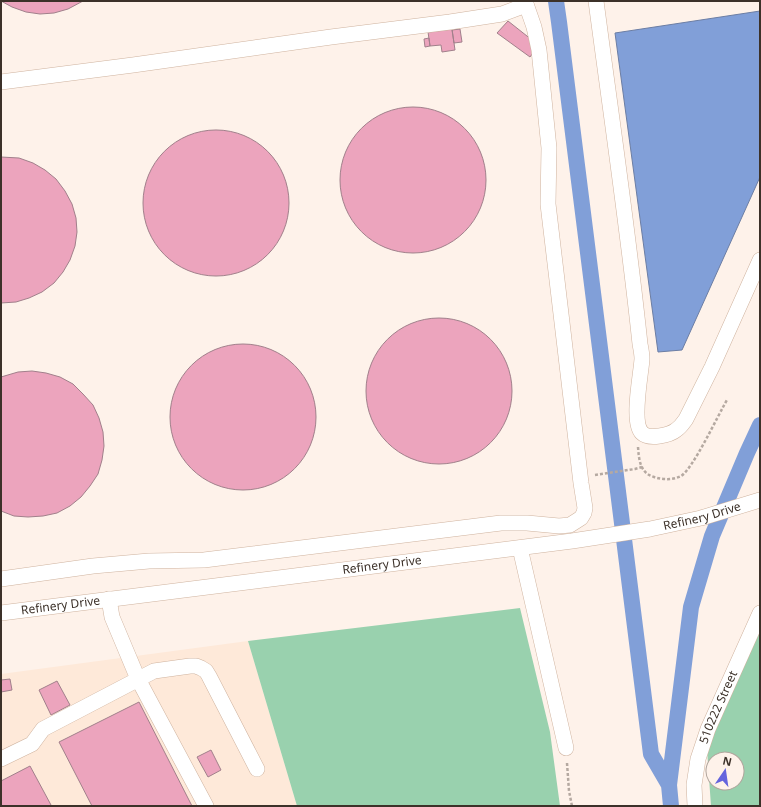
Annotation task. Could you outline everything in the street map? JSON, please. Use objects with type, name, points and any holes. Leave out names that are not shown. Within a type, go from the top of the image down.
[{"type":"street","points":[[596,1],[642,357],[636,415],[638,426],[642,434],[649,436],[668,434],[682,426],[712,367],[760,260]]},
{"type":"street","points":[[1,82],[450,22],[502,14],[526,3],[534,27],[539,50],[549,148],[548,204],[585,508],[581,518],[570,525],[559,526],[527,523],[501,523],[204,560],[149,561],[93,566],[1,579]]},
{"type":"street","name":"Refinery Drive","points":[[1,613],[520,548],[650,529],[701,518],[760,500]]},
{"type":"street","points":[[520,548],[566,748]]},
{"type":"street","points":[[109,599],[112,617],[138,679],[206,806]]},
{"type":"street","name":"510222 Street","points":[[695,806],[694,785],[700,751],[708,729],[760,613]]},
{"type":"street","points":[[1,759],[32,744],[44,729],[154,671],[190,666],[201,668],[206,671],[257,769]]},
{"type":"path","points":[[642,434],[638,447],[640,465],[647,474],[657,478],[675,478],[687,471],[727,400]]},
{"type":"path","points":[[596,475],[635,470],[642,467]]},
{"type":"path","points":[[566,748],[572,806]]},
{"type":"shaded area","points":[[248,641],[297,806],[1,806],[1,674]]},
{"type":"green space","points":[[520,608],[550,732],[560,806],[297,806],[248,641]]},
{"type":"green space","points":[[760,619],[760,806],[711,806],[710,791],[745,791],[745,751],[707,751],[706,735]]},
{"type":"water","points":[[760,11],[760,177],[682,350],[658,352],[615,33]]},
{"type":"building","points":[[1,1],[83,1],[68,9],[54,13],[40,14],[26,12]]},
{"type":"building","points":[[508,21],[532,40],[535,50],[530,57],[497,33]]},
{"type":"building","points":[[452,29],[455,50],[442,52],[441,45],[430,46],[428,32]]},
{"type":"building","points":[[460,29],[462,42],[454,43],[452,30]]},
{"type":"building","points":[[429,38],[430,46],[425,47],[424,39]]},
{"type":"building","points":[[406,107],[420,107],[448,115],[465,128],[478,145],[481,152],[485,166],[485,194],[481,208],[474,221],[465,232],[448,245],[441,248],[420,253],[406,253],[378,245],[361,232],[356,226],[345,208],[340,187],[340,173],[348,145],[361,128],[367,123],[385,112]]},
{"type":"building","points":[[209,130],[223,130],[251,138],[268,151],[281,168],[284,175],[288,189],[288,217],[284,231],[277,244],[268,255],[251,268],[244,271],[223,276],[209,276],[181,268],[164,255],[159,249],[148,231],[143,210],[143,196],[151,168],[164,151],[170,146],[188,135]]},
{"type":"building","points":[[1,157],[19,158],[33,163],[56,179],[72,204],[76,218],[77,232],[75,246],[70,260],[54,283],[42,292],[29,298],[16,302],[1,303]]},
{"type":"building","points":[[432,318],[446,318],[474,326],[491,339],[504,356],[507,363],[511,377],[511,405],[507,419],[500,432],[491,443],[474,456],[467,459],[446,464],[432,464],[404,456],[387,443],[382,437],[371,419],[366,398],[366,384],[374,356],[387,339],[393,334],[411,323]]},
{"type":"building","points":[[236,344],[250,344],[278,352],[295,365],[308,382],[311,389],[315,403],[315,431],[311,445],[304,458],[295,469],[278,482],[271,485],[250,490],[236,490],[208,482],[191,469],[186,463],[175,445],[170,424],[170,410],[178,382],[191,365],[197,360],[215,349]]},
{"type":"building","points":[[32,371],[60,377],[73,384],[83,394],[93,405],[99,418],[103,432],[104,446],[98,474],[81,497],[70,506],[57,513],[43,516],[14,516],[1,511],[1,377],[18,372]]},
{"type":"building","points":[[10,679],[12,690],[1,692],[1,680]]},
{"type":"building","points":[[57,681],[70,705],[51,715],[39,690]]},
{"type":"building","points":[[139,702],[192,806],[92,806],[59,742]]},
{"type":"building","points":[[211,750],[221,770],[208,777],[197,757]]},
{"type":"building","points":[[30,766],[51,805],[1,806],[1,781]]},
{"type":"waterway","points":[[556,1],[651,754],[669,785]]},
{"type":"waterway","points":[[671,806],[669,785],[691,607],[712,536],[760,425]]}]
